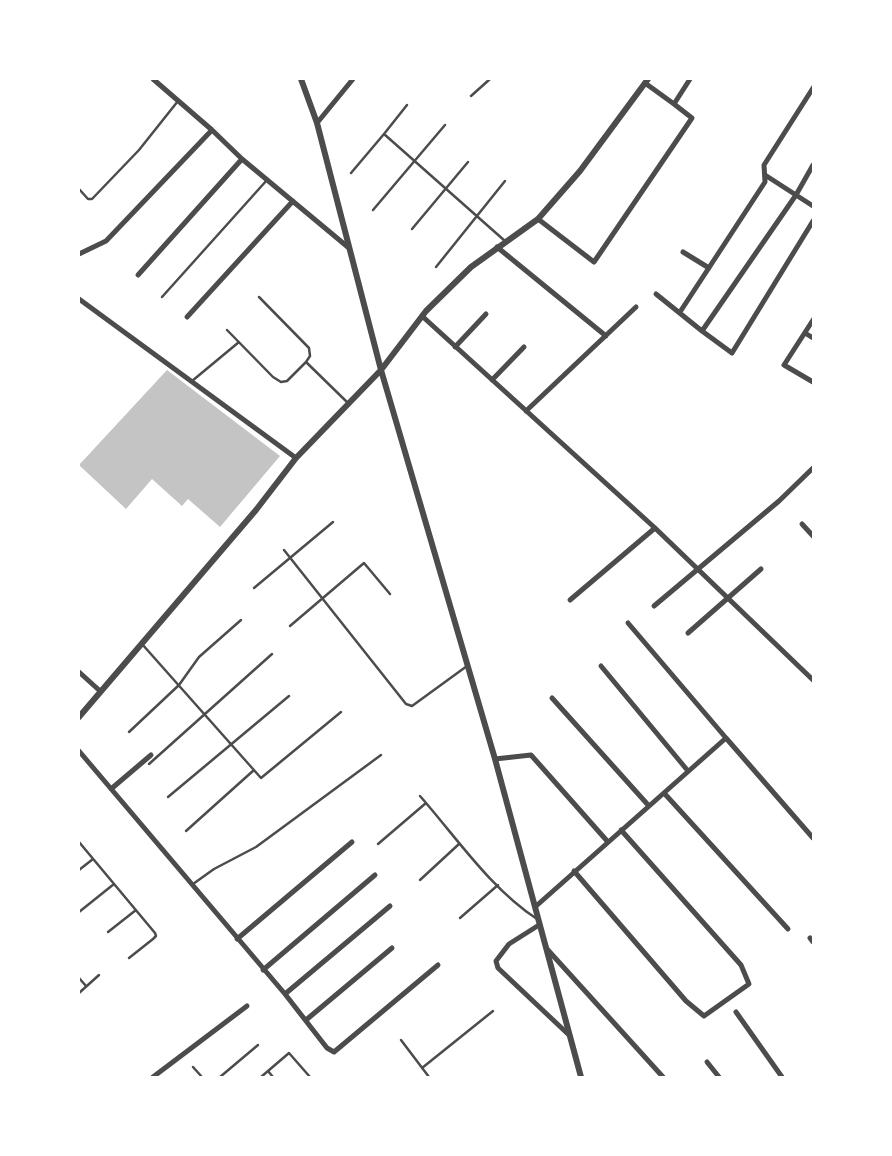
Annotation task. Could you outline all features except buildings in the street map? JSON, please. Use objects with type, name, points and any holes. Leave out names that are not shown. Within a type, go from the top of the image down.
[{"type":"street","points":[[153,79],[267,180],[350,249]]},
{"type":"street","points":[[301,79],[317,123],[381,370],[495,759],[581,1077]]},
{"type":"street","points":[[317,123],[353,79]]},
{"type":"street","points":[[674,104],[690,79]]},
{"type":"street","points":[[79,717],[256,510],[296,458],[381,370],[422,316],[471,267],[538,219],[580,171],[647,81],[692,118],[594,262],[538,219]]},
{"type":"street","points":[[680,312],[765,182],[764,165],[813,88]]},
{"type":"street","points":[[79,254],[106,241],[212,130]]},
{"type":"street","points":[[138,275],[242,158]]},
{"type":"street","points":[[702,331],[796,195],[813,165]]},
{"type":"street","points":[[765,176],[813,206]]},
{"type":"street","points":[[187,317],[293,202]]},
{"type":"street","points":[[656,294],[732,353],[813,221]]},
{"type":"street","points":[[497,247],[606,336]]},
{"type":"street","points":[[683,252],[709,268]]},
{"type":"street","points":[[79,299],[296,458]]},
{"type":"street","points":[[526,412],[636,307]]},
{"type":"street","points":[[455,347],[486,314]]},
{"type":"street","points":[[422,316],[655,528],[813,680]]},
{"type":"street","points":[[813,320],[784,365],[813,382]]},
{"type":"street","points":[[805,333],[813,338]]},
{"type":"street","points":[[492,380],[524,346]]},
{"type":"street","points":[[654,606],[778,501],[813,468]]},
{"type":"street","points":[[802,524],[813,536]]},
{"type":"street","points":[[570,600],[655,528]]},
{"type":"street","points":[[688,634],[761,569]]},
{"type":"street","points":[[628,623],[813,838]]},
{"type":"street","points":[[601,666],[688,771]]},
{"type":"street","points":[[79,672],[100,691]]},
{"type":"street","points":[[552,698],[649,806]]},
{"type":"street","points":[[535,907],[726,738]]},
{"type":"street","points":[[79,751],[285,994],[327,1048],[334,1052],[438,965]]},
{"type":"street","points":[[111,789],[151,755]]},
{"type":"street","points":[[495,759],[531,755],[608,842]]},
{"type":"street","points":[[664,793],[788,929]]},
{"type":"street","points":[[574,871],[686,1001],[704,1016],[749,984],[741,965],[622,830]]},
{"type":"street","points":[[237,939],[352,842]]},
{"type":"street","points":[[263,970],[375,875]]},
{"type":"street","points":[[285,994],[390,906]]},
{"type":"street","points":[[539,922],[508,944],[496,961],[498,968],[570,1035]]},
{"type":"street","points":[[306,1020],[392,948]]},
{"type":"street","points":[[547,949],[662,1077]]},
{"type":"street","points":[[154,1077],[247,1006]]},
{"type":"street","points":[[736,1012],[782,1077]]},
{"type":"street","points":[[707,1062],[719,1077]]},
{"type":"lane","points":[[471,96],[490,79]]},
{"type":"lane","points":[[79,189],[88,199],[92,199],[139,150],[178,101]]},
{"type":"lane","points":[[351,173],[407,106]]},
{"type":"lane","points":[[373,210],[445,125]]},
{"type":"lane","points":[[384,134],[505,241]]},
{"type":"lane","points":[[412,229],[468,162]]},
{"type":"lane","points":[[162,297],[267,180]]},
{"type":"lane","points":[[436,267],[505,181]]},
{"type":"lane","points":[[227,330],[273,377],[281,382],[287,381],[306,362],[310,356],[309,348],[259,298]]},
{"type":"lane","points":[[192,381],[239,342]]},
{"type":"lane","points":[[306,362],[348,403]]},
{"type":"lane","points":[[254,588],[333,522]]},
{"type":"lane","points":[[284,550],[406,704],[412,706],[468,665]]},
{"type":"lane","points":[[290,626],[364,563],[390,594]]},
{"type":"lane","points":[[129,732],[179,685],[198,657],[241,620]]},
{"type":"lane","points":[[141,643],[261,778],[341,712]]},
{"type":"lane","points":[[149,764],[204,712],[272,654]]},
{"type":"lane","points":[[168,797],[288,696]]},
{"type":"lane","points":[[192,885],[214,869],[256,847],[381,755]]},
{"type":"lane","points":[[186,831],[254,770]]},
{"type":"lane","points":[[420,796],[459,844],[518,906],[539,922]]},
{"type":"lane","points":[[378,844],[426,803]]},
{"type":"lane","points":[[79,842],[156,936],[129,958]]},
{"type":"lane","points":[[420,880],[459,844]]},
{"type":"lane","points":[[79,870],[93,859]]},
{"type":"lane","points":[[79,912],[114,884]]},
{"type":"lane","points":[[460,918],[498,885]]},
{"type":"lane","points":[[108,932],[136,910]]},
{"type":"lane","points":[[79,993],[99,975]]},
{"type":"lane","points":[[79,978],[86,986]]},
{"type":"lane","points":[[422,1068],[493,1011]]},
{"type":"lane","points":[[401,1040],[429,1077]]},
{"type":"lane","points":[[220,1077],[258,1045]]},
{"type":"lane","points":[[261,1077],[289,1053],[310,1077]]},
{"type":"lane","points":[[192,1067],[202,1077]]},
{"type":"lane","points":[[268,1071],[273,1077]]}]
